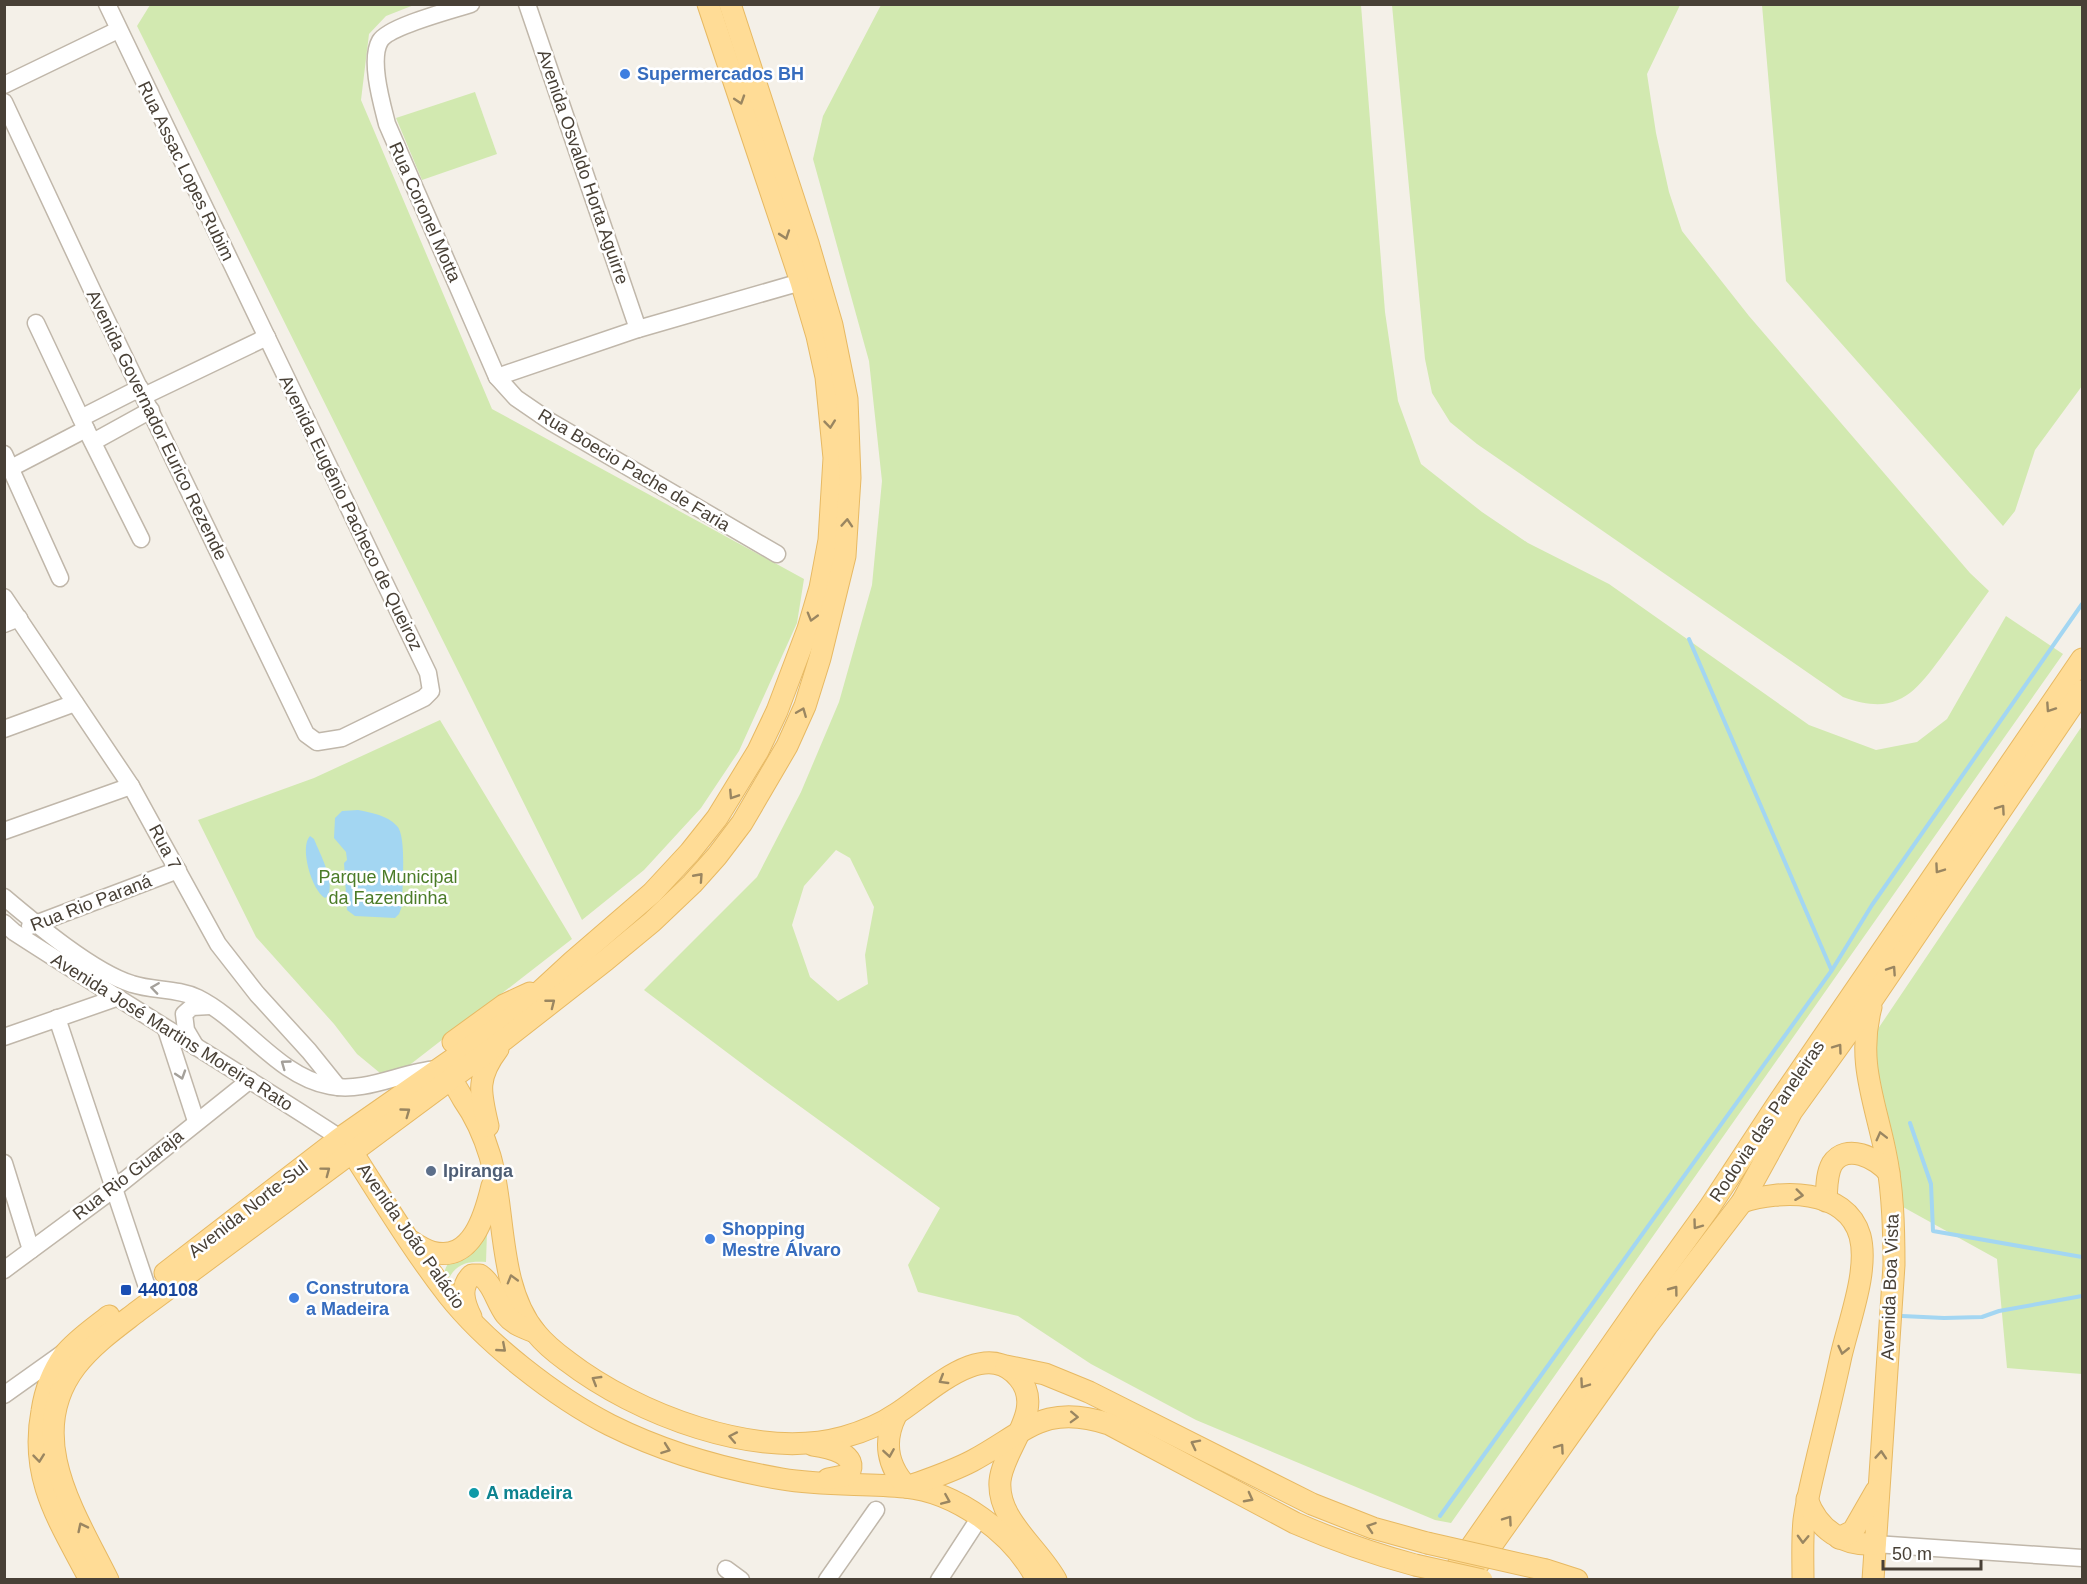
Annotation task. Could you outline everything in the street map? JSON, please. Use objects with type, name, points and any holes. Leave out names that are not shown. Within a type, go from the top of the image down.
[{"type":"main road","points":[[346,1145],[444,1074],[509,1020],[652,893],[690,852],[738,787],[758,751],[793,671],[820,588],[830,540],[834,458],[826,377],[801,282],[708,4]]},
{"type":"main road","points":[[444,1074],[505,1039],[606,960],[692,885],[717,856],[747,815],[787,747],[811,687],[836,598],[845,556],[848,515],[850,435],[848,399],[832,325],[808,243],[730,4]]},
{"type":"main road","name":"Rodovia das Paneleiras","points":[[1448,1580],[1720,1193],[1776,1106],[2082,659]]},
{"type":"main road","name":"Rodovia das Paneleiras","points":[[1467,1580],[1647,1326],[1742,1202],[1792,1111],[1874,997],[2082,691]]},
{"type":"main road","points":[[406,1075],[504,1005],[544,987]]},
{"type":"main road","name":"Avenida Boa Vista","points":[[1873,1580],[1894,1265],[1889,1173],[1866,1070],[1866,1033],[1874,997]]},
{"type":"main road","points":[[505,1039],[487,1065],[481,1083],[482,1102],[490,1138],[492,1167],[511,1279],[521,1306],[535,1332]]},
{"type":"main road","points":[[410,1241],[434,1252],[452,1252],[466,1245],[481,1223],[492,1167],[475,1117],[444,1074]]},
{"type":"main road","name":"Avenida João Palácio","points":[[346,1145],[449,1296],[474,1322],[530,1372],[564,1397],[640,1440],[698,1460],[785,1479],[907,1487],[950,1501],[980,1517],[1051,1579]]},
{"type":"main road","name":"Avenida Norte-Sul","points":[[90,1580],[50,1502],[39,1463],[39,1426],[45,1394],[56,1368],[72,1347],[147,1287],[346,1145]]},
{"type":"main road","name":"Avenida Norte-Sul","points":[[108,1580],[57,1468],[53,1447],[54,1423],[59,1398],[67,1380],[80,1361],[100,1341],[346,1145]]},
{"type":"main road","points":[[1826,1201],[1829,1171],[1834,1161],[1842,1156],[1858,1154],[1872,1158],[1889,1173]]},
{"type":"main road","name":"Avenida Boa Vista","points":[[1742,1202],[1784,1194],[1813,1197],[1839,1207],[1853,1220],[1860,1238],[1862,1258],[1857,1289],[1808,1499],[1803,1538],[1803,1580]]},
{"type":"main road","points":[[474,1322],[466,1305],[464,1292],[466,1281],[476,1274],[489,1283],[511,1320],[535,1332],[568,1362],[647,1409],[716,1434],[744,1439],[825,1446],[844,1454],[850,1461],[851,1470],[848,1475],[840,1478],[785,1479]]},
{"type":"main road","points":[[791,1443],[841,1438],[872,1427],[896,1415],[934,1385],[961,1370],[979,1364],[1024,1368],[1065,1382],[1113,1403],[1312,1504],[1373,1528],[1427,1543],[1546,1570],[1577,1580]]},
{"type":"main road","name":"Avenida João Palácio","points":[[997,1364],[1013,1371],[1024,1384],[1028,1408],[1001,1476],[1002,1501],[1013,1523],[1038,1552],[1051,1579]]},
{"type":"main road","points":[[896,1415],[888,1434],[888,1454],[895,1472],[907,1487],[970,1462],[1035,1422],[1077,1417],[1109,1424],[1295,1523],[1353,1547],[1415,1566],[1482,1580]]},
{"type":"main road","points":[[1839,1538],[1853,1531],[1880,1486]]},
{"type":"main road","points":[[1808,1499],[1816,1518],[1823,1527],[1839,1538],[1857,1544],[1875,1544]]},
{"type":"street","name":"Rua Assac Lopes Rubim","points":[[107,4],[267,337]]},
{"type":"street","name":"Rua Coronel Motta","points":[[471,4],[413,22],[388,34],[379,42],[376,68],[387,124],[497,377]]},
{"type":"street","name":"Avenida Osvaldo Horta Aguirre","points":[[527,4],[638,329]]},
{"type":"street","points":[[4,85],[118,30]]},
{"type":"street","name":"Avenida Governador Eurico Rezende","points":[[4,102],[301,726],[306,734],[317,742]]},
{"type":"street","points":[[497,377],[638,329],[801,282]]},
{"type":"street","points":[[36,323],[141,539]]},
{"type":"street","points":[[60,578],[8,461],[87,430],[145,398],[267,337]]},
{"type":"street","name":"Avenida Eugênio Pacheco de Queiroz","points":[[267,337],[430,680],[431,691],[418,702],[342,738],[317,742]]},
{"type":"street","name":"Rua Boecio Pache de Faria","points":[[497,377],[516,398],[551,422],[777,554]]},
{"type":"street","points":[[87,430],[145,398]]},
{"type":"street","name":"Rua 7","points":[[4,597],[12,621],[75,703],[131,786],[204,920],[231,962],[338,1087]]},
{"type":"street","points":[[4,729],[75,703]]},
{"type":"street","points":[[4,831],[131,786]]},
{"type":"street","name":"Rua Rio Paraná","points":[[8,930],[36,924],[178,870]]},
{"type":"street","name":"Avenida José Martins Moreira Rato","points":[[4,897],[36,924],[116,978],[131,984],[188,994],[210,1006],[295,1071],[315,1082],[338,1087],[406,1075],[444,1074]]},
{"type":"street","name":"Avenida José Martins Moreira Rato","points":[[8,930],[250,1080],[346,1145]]},
{"type":"street","points":[[4,1037],[116,998]]},
{"type":"street","points":[[196,1047],[186,1030],[184,1014],[192,1007],[210,1006]]},
{"type":"street","points":[[57,1018],[147,1287]]},
{"type":"street","points":[[166,1029],[196,1121]]},
{"type":"street","name":"Rua Rio Guaraja","points":[[4,1270],[115,1188],[250,1080]]},
{"type":"street","points":[[4,1163],[32,1250]]},
{"type":"street","points":[[4,1395],[72,1347]]},
{"type":"street","points":[[827,1580],[876,1510]]},
{"type":"street","points":[[939,1580],[980,1517]]},
{"type":"street","points":[[1875,1544],[2082,1558]]},
{"type":"street","points":[[726,1569],[741,1580]]},
{"type":"green space","points":[[150,5],[414,5],[386,16],[369,34],[361,100],[492,409],[804,579],[797,623],[739,751],[701,808],[644,870],[582,920],[137,26]]},
{"type":"green space","points":[[881,5],[1361,5],[1385,312],[1398,401],[1421,464],[1482,512],[1528,543],[1609,584],[1809,725],[1876,750],[1917,742],[1947,719],[2006,616],[2063,654],[1451,1523],[1435,1520],[1196,1420],[1091,1364],[1018,1316],[918,1292],[908,1265],[940,1208],[644,990],[757,877],[801,792],[839,702],[872,585],[882,481],[869,361],[813,159],[823,116]],"holes":[[[836,850],[850,858],[874,907],[865,955],[868,984],[838,1001],[810,977],[792,925],[804,886]]]},
{"type":"green space","points":[[1392,5],[1680,5],[1647,74],[1656,133],[1669,192],[1682,231],[1749,316],[1970,573],[1989,591],[1934,667],[1914,690],[1892,702],[1878,704],[1843,697],[1477,444],[1450,422],[1432,393],[1425,359]]},
{"type":"green space","points":[[1762,5],[2082,5],[2082,386],[2035,450],[2015,511],[2003,526],[1786,281]]},
{"type":"green space","points":[[475,92],[497,154],[422,180],[396,118]]},
{"type":"green space","name":"Parque Municipal da Fazendinha","points":[[440,720],[572,939],[407,1067],[380,1073],[357,1054],[334,1024],[256,937],[198,820],[314,778]]},
{"type":"green space","points":[[2082,726],[2082,1374],[2007,1368],[1997,1259],[1903,1207],[1875,1102],[1855,1063]]},
{"type":"green space","points":[[487,1232],[486,1262],[464,1264],[451,1274],[448,1280],[444,1272],[448,1263],[472,1251]]},
{"type":"water","points":[[358,810],[389,819],[400,832],[403,851],[402,906],[395,918],[355,916],[347,910],[344,863],[347,860],[346,852],[334,838],[335,818],[342,811]]},
{"type":"water","points":[[310,836],[314,839],[323,860],[330,883],[328,896],[325,898],[316,887],[308,868],[306,849]]},
{"type":"waterway","points":[[1440,1516],[1832,970],[1872,905],[2082,604]]},
{"type":"waterway","points":[[1689,639],[1831,969]]},
{"type":"waterway","points":[[1910,1123],[1931,1184],[1933,1231],[2082,1257]]},
{"type":"waterway","points":[[1902,1316],[1982,1317],[1999,1311],[2082,1296]]},
{"type":"place","name":"Supermercados BH","points":[[625,74]]},
{"type":"place","name":"Ipiranga","points":[[431,1171]]},
{"type":"place","name":"Shopping Mestre Álvaro","points":[[710,1239]]},
{"type":"place","name":"440108","points":[[126,1290]]},
{"type":"place","name":"Construtora a Madeira","points":[[294,1298]]},
{"type":"place","name":"A madeira","points":[[474,1493]]}]
